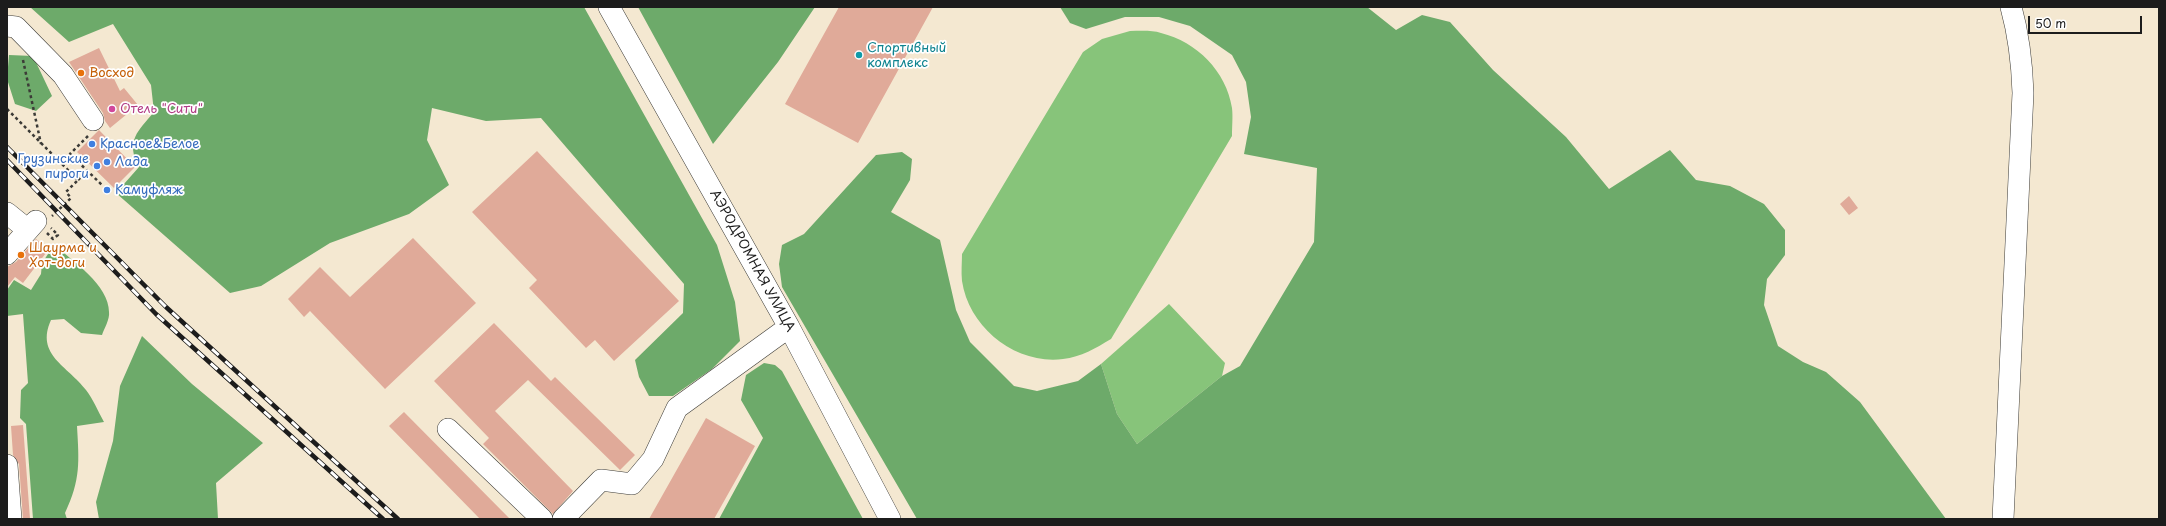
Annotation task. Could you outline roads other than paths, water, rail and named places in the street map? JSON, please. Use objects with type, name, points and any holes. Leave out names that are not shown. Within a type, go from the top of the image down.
[{"type":"street","name":"АЭРОДРОМНАЯ УЛИЦА","points":[[609,7],[789,327],[890,519]]},
{"type":"street","points":[[2003,519],[2023,93],[2022,62],[2018,31],[2011,7]]},
{"type":"street","points":[[7,26],[16,27],[63,75],[89,133]]},
{"type":"street","points":[[7,213],[38,223],[7,254]]},
{"type":"street","points":[[563,519],[601,480],[632,484],[653,459],[677,408],[789,327]]},
{"type":"street","points":[[448,429],[542,519]]},
{"type":"street","points":[[7,465],[10,519]]},
{"type":"railway","points":[[7,147],[166,307],[398,519]]},
{"type":"railway","points":[[7,160],[156,314],[383,519]]},
{"type":"place","name":"Спортивный комплекс","points":[[859,55]]},
{"type":"place","name":"Восход","points":[[81,73]]},
{"type":"place","name":"Отель \"Сити\"","points":[[112,109]]},
{"type":"place","name":"Красное&Белое","points":[[92,144]]},
{"type":"place","name":"Лада","points":[[107,162]]},
{"type":"place","name":"Грузинские пироги","points":[[97,166]]},
{"type":"place","name":"Камуфляж","points":[[107,190]]},
{"type":"place","name":"Шаурма и Хот-доги","points":[[21,255]]}]
